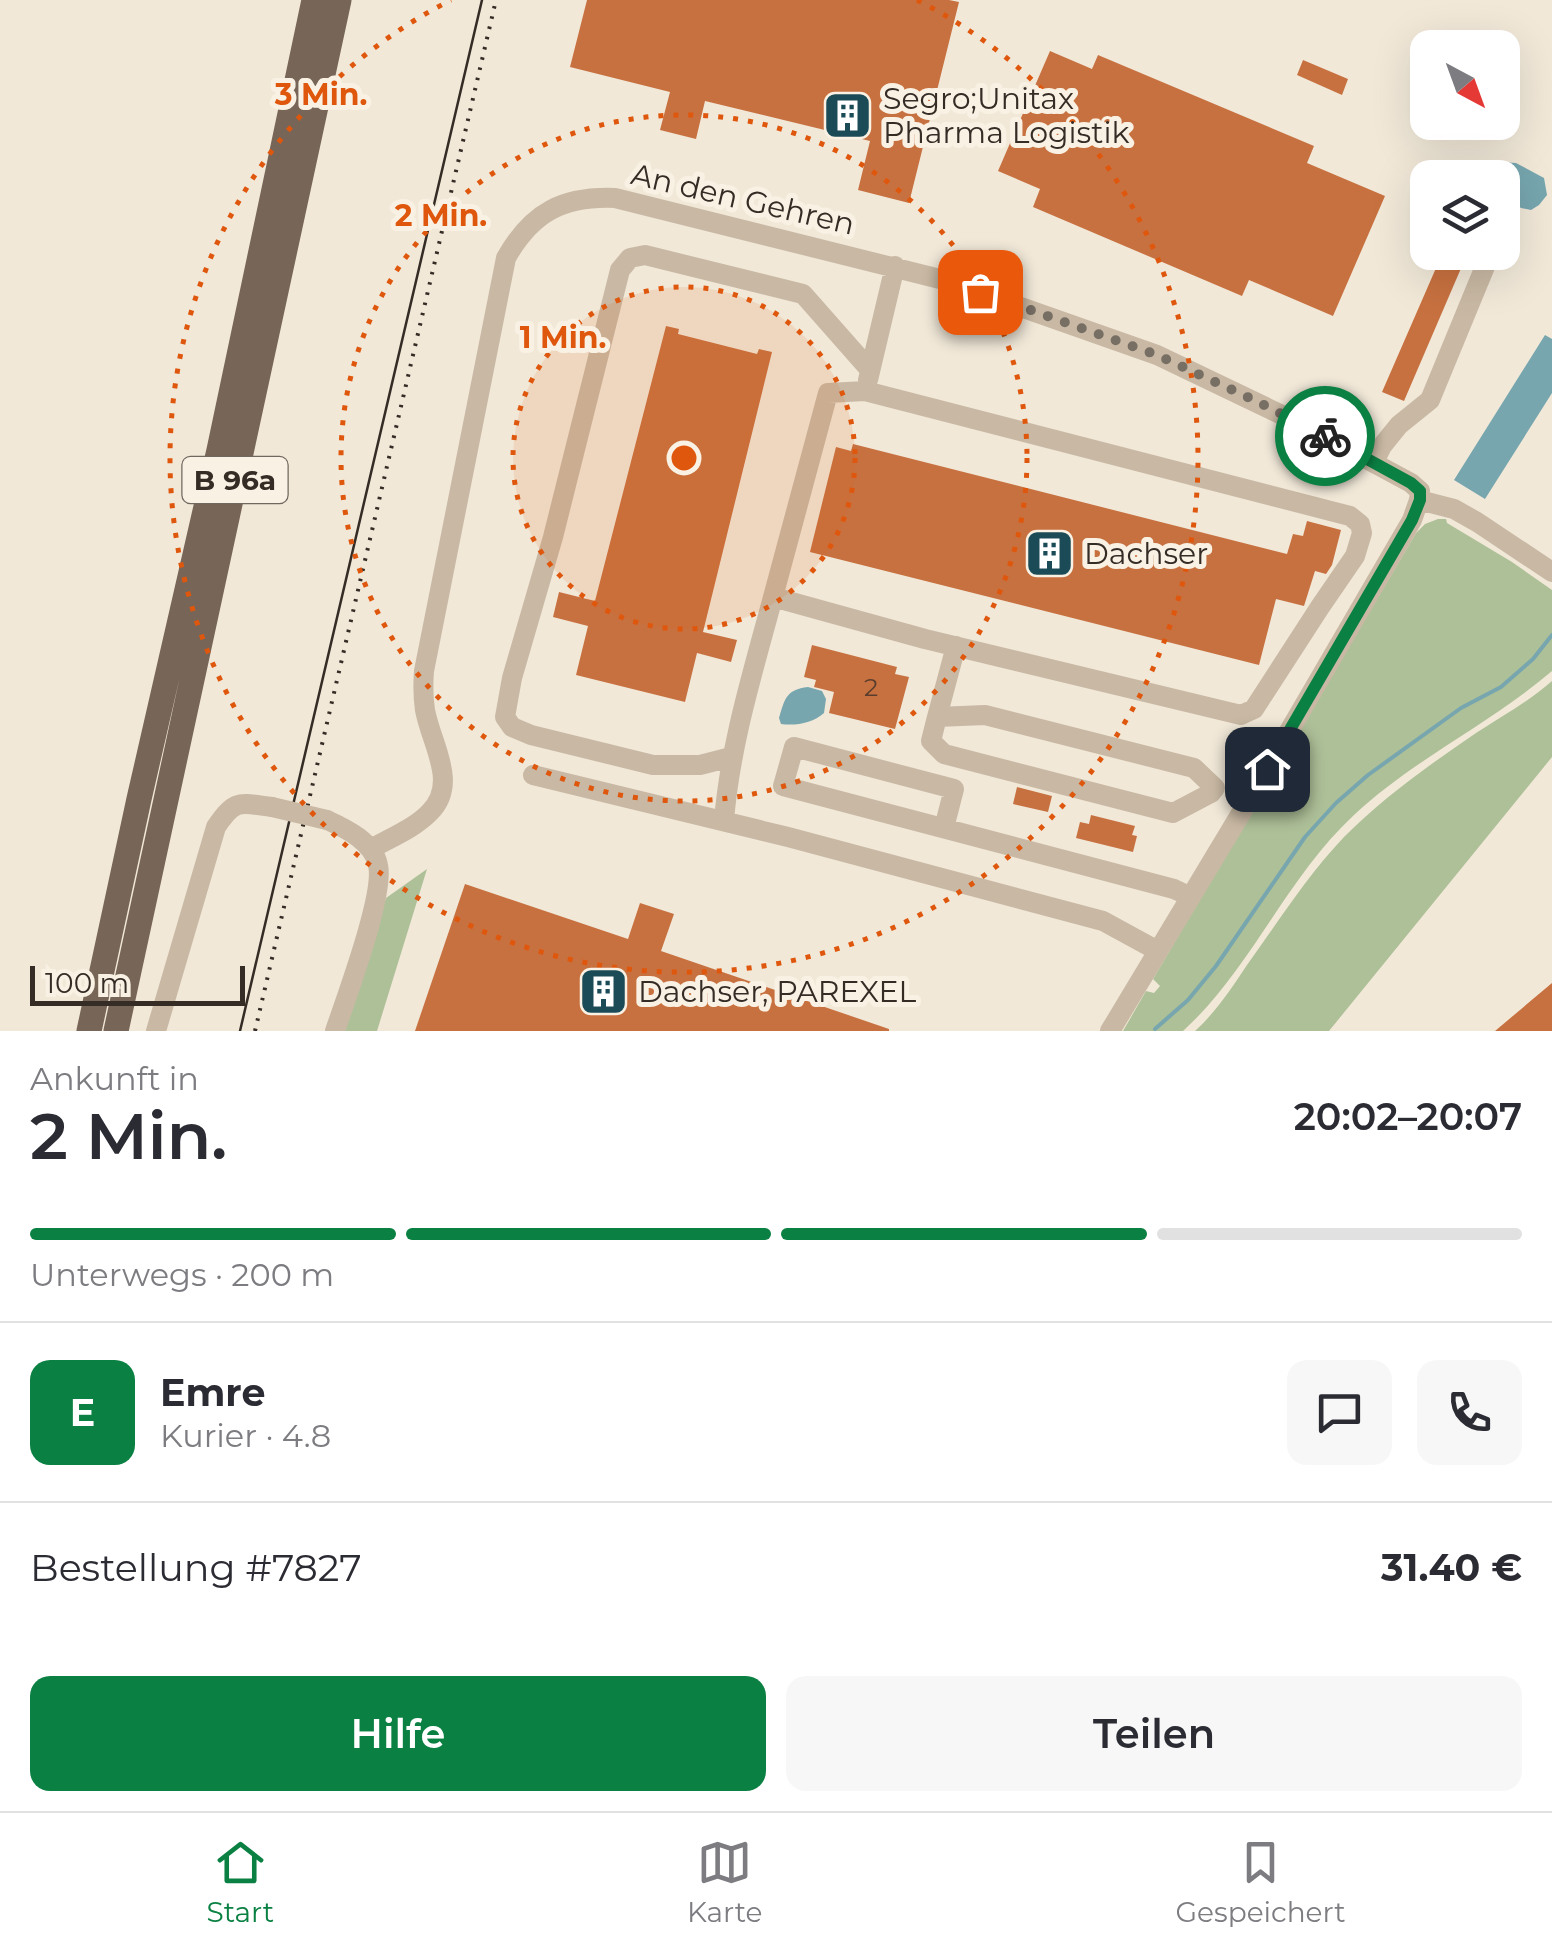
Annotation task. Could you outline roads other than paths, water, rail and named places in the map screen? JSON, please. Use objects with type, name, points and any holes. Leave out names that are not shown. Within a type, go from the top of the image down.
[{"type":"main road","name":"B 96a","points":[[89,1031],[219,450],[314,0]]},
{"type":"main road","name":"B 96a","points":[[116,1031],[339,0]]},
{"type":"street","name":"An den Gehren","points":[[371,849],[428,815],[444,790],[443,771],[424,708],[424,672],[506,258],[516,239],[537,218],[586,197],[615,198],[895,266],[1157,355],[1374,462],[1411,483],[1420,491],[1420,500],[1454,509],[1478,522],[1552,572]]},
{"type":"street","points":[[731,757],[700,764],[652,765],[532,736],[512,727],[505,717],[620,270],[630,258],[644,255],[803,294],[867,381]]},
{"type":"street","points":[[867,381],[895,266]]},
{"type":"street","points":[[1374,462],[1399,425],[1430,400],[1484,270]]},
{"type":"street","points":[[724,822],[731,757],[772,598],[828,393],[867,381],[1350,516],[1360,524],[1362,533],[1355,556],[1254,709],[1241,715],[772,598]]},
{"type":"street","points":[[1110,1031],[1249,800],[1420,500]]},
{"type":"street","points":[[956,646],[931,741],[944,754],[1173,813],[1214,788]]},
{"type":"street","points":[[938,717],[985,715],[1194,768],[1214,788],[1249,800]]},
{"type":"street","points":[[944,828],[954,789],[794,747],[784,786],[1192,897]]},
{"type":"street","points":[[533,775],[1103,920],[1158,951]]},
{"type":"street","points":[[156,1031],[216,827],[228,809],[240,803],[327,820],[350,831],[371,849],[379,866],[375,905],[335,1031]]},
{"type":"water","points":[[1520,165],[1544,178],[1547,195],[1531,210],[1521,208]]},
{"type":"water","points":[[1545,335],[1552,339],[1552,393],[1485,499],[1454,480]]},
{"type":"water","points":[[808,687],[822,691],[826,699],[824,713],[804,723],[781,724],[779,718],[787,696]]},
{"type":"waterway","points":[[1155,1029],[1188,1000],[1216,966],[1305,837],[1336,803],[1461,708],[1501,687],[1533,659],[1552,635]]},
{"type":"tram line","points":[[240,1031],[482,0]]},
{"type":"railway","points":[[255,1031],[496,0]]},
{"type":"place","name":"Segro;Unitax Pharma Logistik","points":[[848,115]]},
{"type":"place","name":"Dachser","points":[[1049,553]]},
{"type":"place","name":"Dachser, PAREXEL","points":[[603,991]]}]
